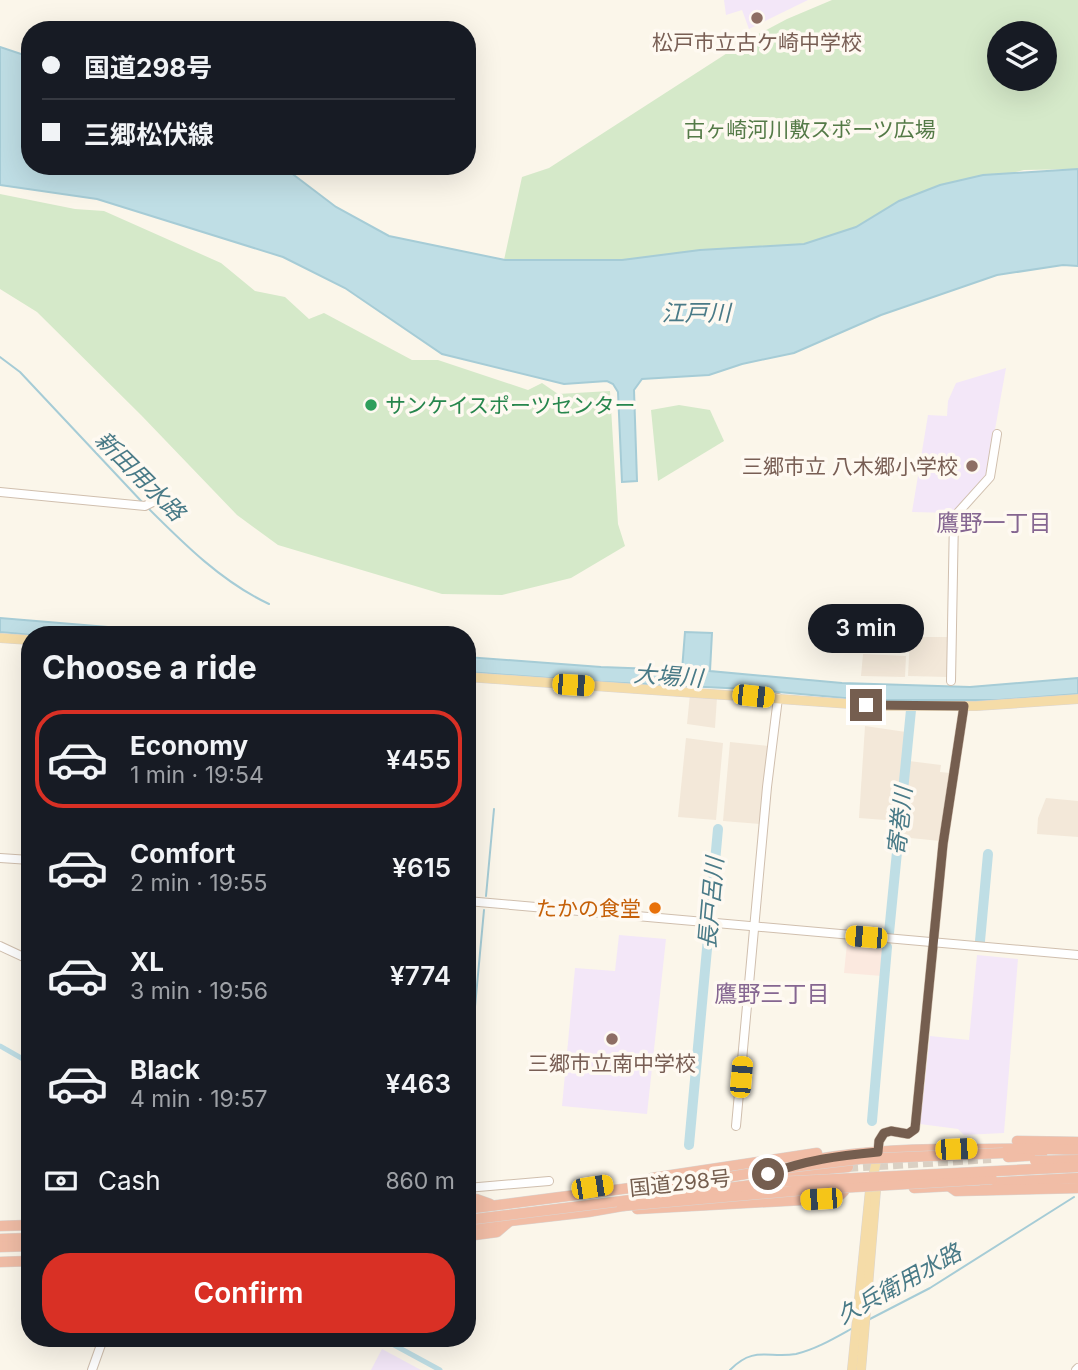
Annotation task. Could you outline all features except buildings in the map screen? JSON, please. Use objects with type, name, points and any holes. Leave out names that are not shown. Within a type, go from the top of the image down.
[{"type":"highway","points":[[933,1149],[964,1142],[1078,1142]]},
{"type":"highway","name":"国道298号","points":[[768,1174],[800,1162],[830,1156],[878,1152],[1017,1147],[1078,1152]]},
{"type":"highway","points":[[672,1189],[686,1184],[805,1165],[947,1154],[1005,1155],[1047,1150]]},
{"type":"highway","points":[[584,1193],[592,1187],[824,1151],[830,1156]]},
{"type":"highway","name":"国道298号","points":[[1005,1155],[1078,1152]]},
{"type":"highway","points":[[476,1209],[799,1176],[1078,1160]]},
{"type":"highway","name":"国道298号","points":[[476,1208],[674,1181],[848,1167]]},
{"type":"highway","points":[[1008,1174],[1078,1169]]},
{"type":"highway","points":[[476,1235],[497,1233],[513,1217],[776,1182],[1078,1169]]},
{"type":"highway","points":[[588,1212],[821,1199],[840,1195],[846,1187],[873,1189],[1078,1178]]},
{"type":"highway","points":[[476,1219],[804,1190],[992,1179],[1021,1181]]},
{"type":"highway","points":[[949,1186],[956,1191],[1078,1188]]},
{"type":"highway","name":"国道298号","points":[[476,1224],[513,1217],[588,1212],[680,1196],[769,1188],[805,1195],[846,1187]]},
{"type":"highway","points":[[476,1199],[493,1205]]},
{"type":"highway","points":[[0,1226],[21,1225]]},
{"type":"highway","points":[[0,1237],[21,1236]]},
{"type":"highway","points":[[0,1249],[21,1248]]},
{"type":"highway","points":[[0,1262],[21,1261]]},
{"type":"main road","points":[[0,638],[21,639]]},
{"type":"main road","points":[[476,678],[852,705],[964,706],[1078,699]]},
{"type":"main road","points":[[852,1370],[878,1152]]},
{"type":"main road","points":[[861,1370],[873,1189]]},
{"type":"street","points":[[951,681],[954,517],[990,477],[998,434]]},
{"type":"street","points":[[0,492],[145,506],[153,502]]},
{"type":"street","points":[[736,1126],[778,698]]},
{"type":"street","points":[[878,1152],[879,1141],[884,1133],[891,1131],[908,1134],[915,1129],[943,844],[964,706]]},
{"type":"street","points":[[0,858],[21,859]]},
{"type":"street","points":[[476,902],[1078,955]]},
{"type":"street","points":[[0,946],[21,956]]},
{"type":"street","points":[[476,1187],[549,1181]]},
{"type":"street","points":[[92,1370],[100,1347]]},
{"type":"shaded area","name":"松戸市立古ケ崎中学校","points":[[724,0],[808,0],[749,29],[742,10],[726,15]]},
{"type":"shaded area","points":[[1006,368],[987,474],[952,513],[912,512],[928,415],[947,416],[948,401],[956,383]]},
{"type":"shaded area","points":[[910,637],[947,637],[947,677],[908,676]]},
{"type":"shaded area","points":[[863,654],[906,656],[905,677],[861,676]]},
{"type":"shaded area","points":[[690,694],[717,697],[715,728],[687,724]]},
{"type":"shaded area","points":[[865,726],[906,732],[898,821],[859,818]]},
{"type":"shaded area","points":[[686,738],[723,743],[716,820],[678,817]]},
{"type":"shaded area","points":[[730,742],[768,746],[760,824],[723,821]]},
{"type":"shaded area","points":[[909,761],[941,765],[940,772],[950,773],[940,841],[901,837]]},
{"type":"shaded area","points":[[1046,798],[1078,801],[1078,837],[1037,834],[1038,818]]},
{"type":"shaded area","name":"三郷市立南中学校","points":[[619,935],[666,939],[647,1114],[562,1106],[575,968],[615,971]]},
{"type":"shaded area","points":[[847,943],[885,946],[882,976],[844,973]]},
{"type":"shaded area","points":[[977,955],[1018,959],[1004,1133],[964,1135],[958,1129],[920,1124],[930,1036],[969,1040]]},
{"type":"shaded area","points":[[382,1349],[421,1370],[371,1370]]},
{"type":"green space","name":"古ヶ崎河川敷スポーツ広場","points":[[832,0],[1078,0],[1078,169],[1024,170],[899,201],[856,227],[804,244],[700,250],[621,260],[504,260],[522,177],[549,168],[749,39]]},
{"type":"green space","name":"サンケイスポーツセンター","points":[[0,194],[75,209],[104,211],[221,263],[255,291],[285,297],[309,319],[324,313],[412,360],[438,360],[528,390],[542,383],[558,394],[610,391],[618,524],[625,546],[571,578],[502,595],[442,594],[278,545],[237,515],[37,312],[0,289]]},
{"type":"green space","points":[[679,405],[710,410],[724,441],[658,481],[651,410]]},
{"type":"water","name":"江戸川","points":[[0,47],[21,54],[21,175],[294,175],[336,207],[389,236],[505,260],[622,260],[700,250],[804,244],[856,227],[899,201],[940,185],[983,175],[1078,169],[1078,266],[1063,265],[997,275],[881,315],[794,353],[742,364],[709,375],[642,379],[634,390],[637,481],[622,482],[618,392],[613,384],[607,381],[564,384],[442,354],[345,288],[283,257],[97,199],[0,185]]},
{"type":"water","points":[[0,618],[96,626],[21,626],[21,634],[0,632]]},
{"type":"water","name":"大場川","points":[[685,632],[712,633],[710,671],[842,683],[970,687],[1078,678],[1078,694],[999,700],[866,700],[747,689],[476,673],[476,658],[682,670]]},
{"type":"waterway","name":"新田用水路","points":[[0,357],[20,372],[143,503]]},
{"type":"waterway","name":"新田用水路","points":[[147,507],[219,573],[269,604]]},
{"type":"waterway","name":"寄巻川","points":[[889,933],[911,710]]},
{"type":"waterway","points":[[486,896],[494,809]]},
{"type":"waterway","name":"長戸呂川","points":[[689,1145],[718,829]]},
{"type":"waterway","points":[[980,941],[988,854]]},
{"type":"waterway","points":[[476,996],[484,910]]},
{"type":"waterway","name":"寄巻川","points":[[872,1121],[887,947]]},
{"type":"waterway","points":[[0,1046],[21,1058]]},
{"type":"waterway","name":"久兵衛用水路","points":[[868,1320],[930,1288],[1074,1197]]},
{"type":"waterway","name":"久兵衛用水路","points":[[730,1370],[754,1355],[796,1354],[851,1329]]},
{"type":"waterway","points":[[398,1347],[440,1370]]},
{"type":"tunnel","points":[[848,1167],[991,1158]]},
{"type":"place","name":"松戸市立古ケ崎中学校","points":[[757,18]]},
{"type":"place","name":"サンケイスポーツセンター","points":[[371,405]]},
{"type":"place","name":"三郷市立 八木郷小学校","points":[[972,466]]},
{"type":"place","name":"たかの食堂","points":[[655,908]]},
{"type":"place","name":"三郷市立南中学校","points":[[612,1039]]},
{"type":"district","name":"鷹野一丁目","points":[[994,523]]},
{"type":"district","name":"鷹野三丁目","points":[[772,994]]},
{"type":"route","points":[[768,1174],[800,1162],[830,1156],[878,1152],[879,1141],[884,1133],[891,1131],[908,1134],[915,1129],[943,844],[964,706],[866,705]]}]
